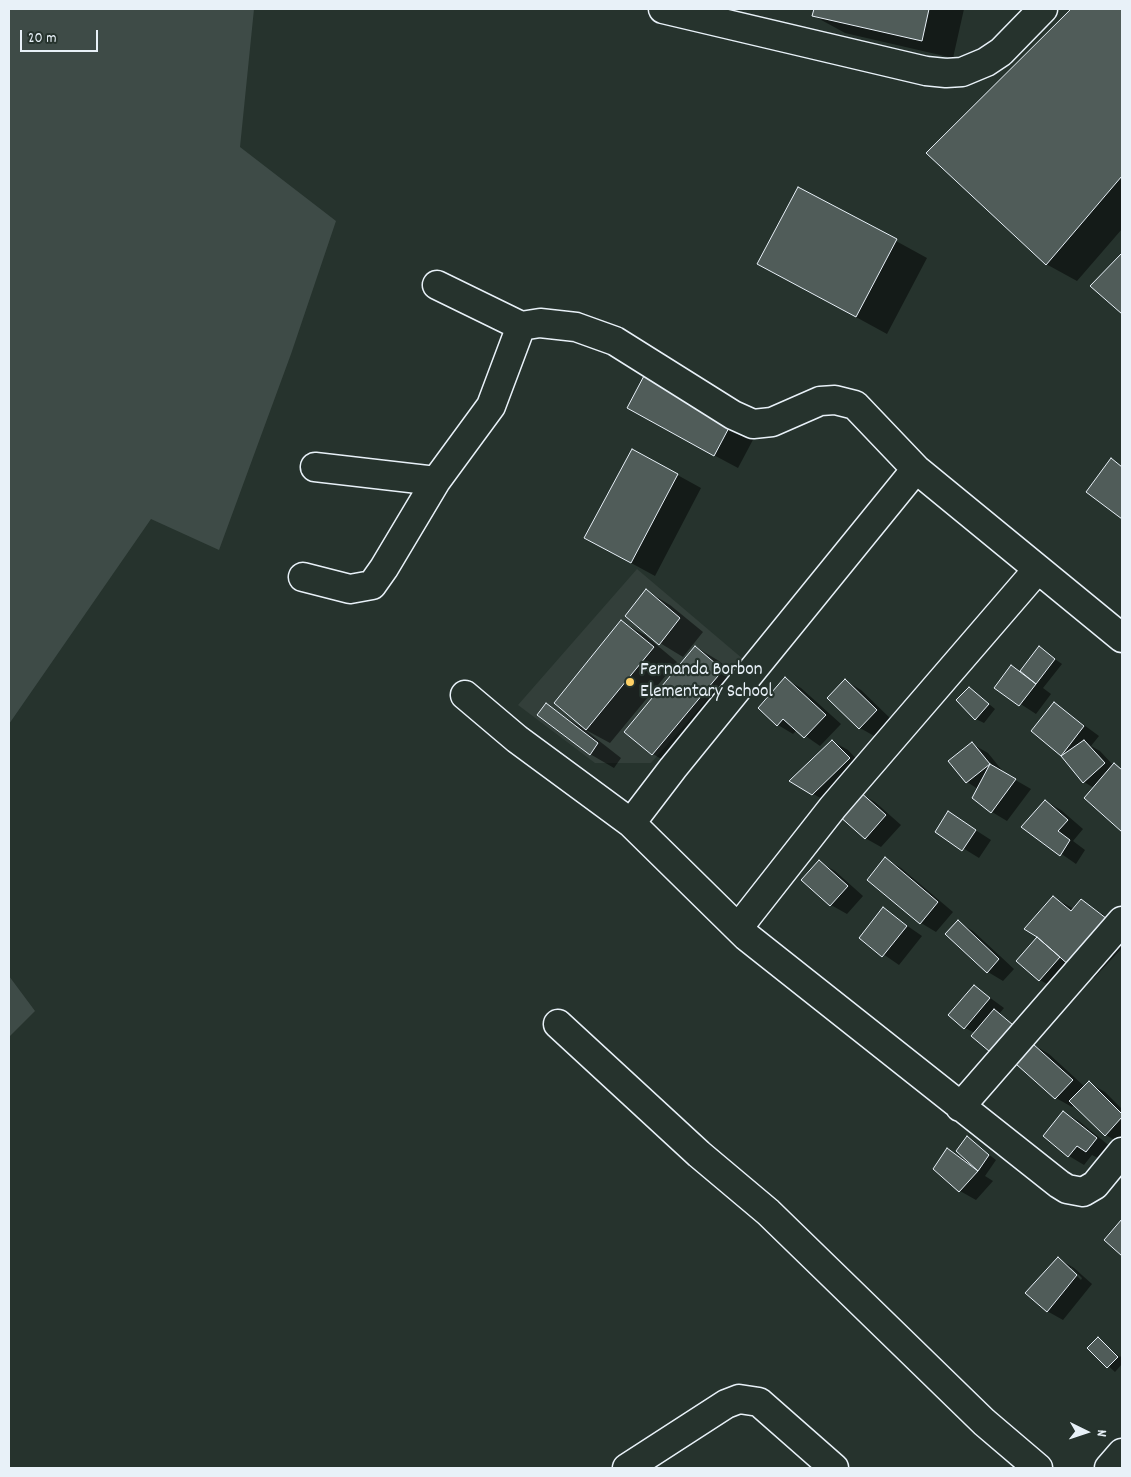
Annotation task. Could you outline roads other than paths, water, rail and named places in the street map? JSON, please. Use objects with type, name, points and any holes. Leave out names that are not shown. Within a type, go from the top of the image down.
[{"type":"street","points":[[663,9],[926,71],[946,73],[962,72],[986,62],[1001,52],[1043,9]]},
{"type":"street","points":[[437,285],[520,326],[540,323],[569,326],[615,341],[733,415],[753,424],[772,422],[820,400],[835,400],[855,405],[916,469],[1122,638]]},
{"type":"street","points":[[303,577],[350,589],[372,585],[436,481],[491,406],[520,326]]},
{"type":"street","points":[[315,467],[436,481]]},
{"type":"street","points":[[631,824],[672,768],[916,469]]},
{"type":"street","points":[[738,928],[832,807],[1038,569]]},
{"type":"street","points":[[466,695],[518,740],[631,824],[738,928],[1039,1170],[1067,1189],[1083,1192],[1095,1185],[1122,1152]]},
{"type":"street","points":[[960,1107],[1122,921]]},
{"type":"street","points":[[558,1024],[699,1154],[768,1212],[984,1422],[1038,1468]]},
{"type":"street","points":[[627,1468],[726,1404],[739,1399],[759,1402],[834,1468]]},
{"type":"street","points":[[1109,1468],[1122,1453]]},
{"type":"place","name":"Fernanda Borbon Elementary School","points":[[630,682]]}]
